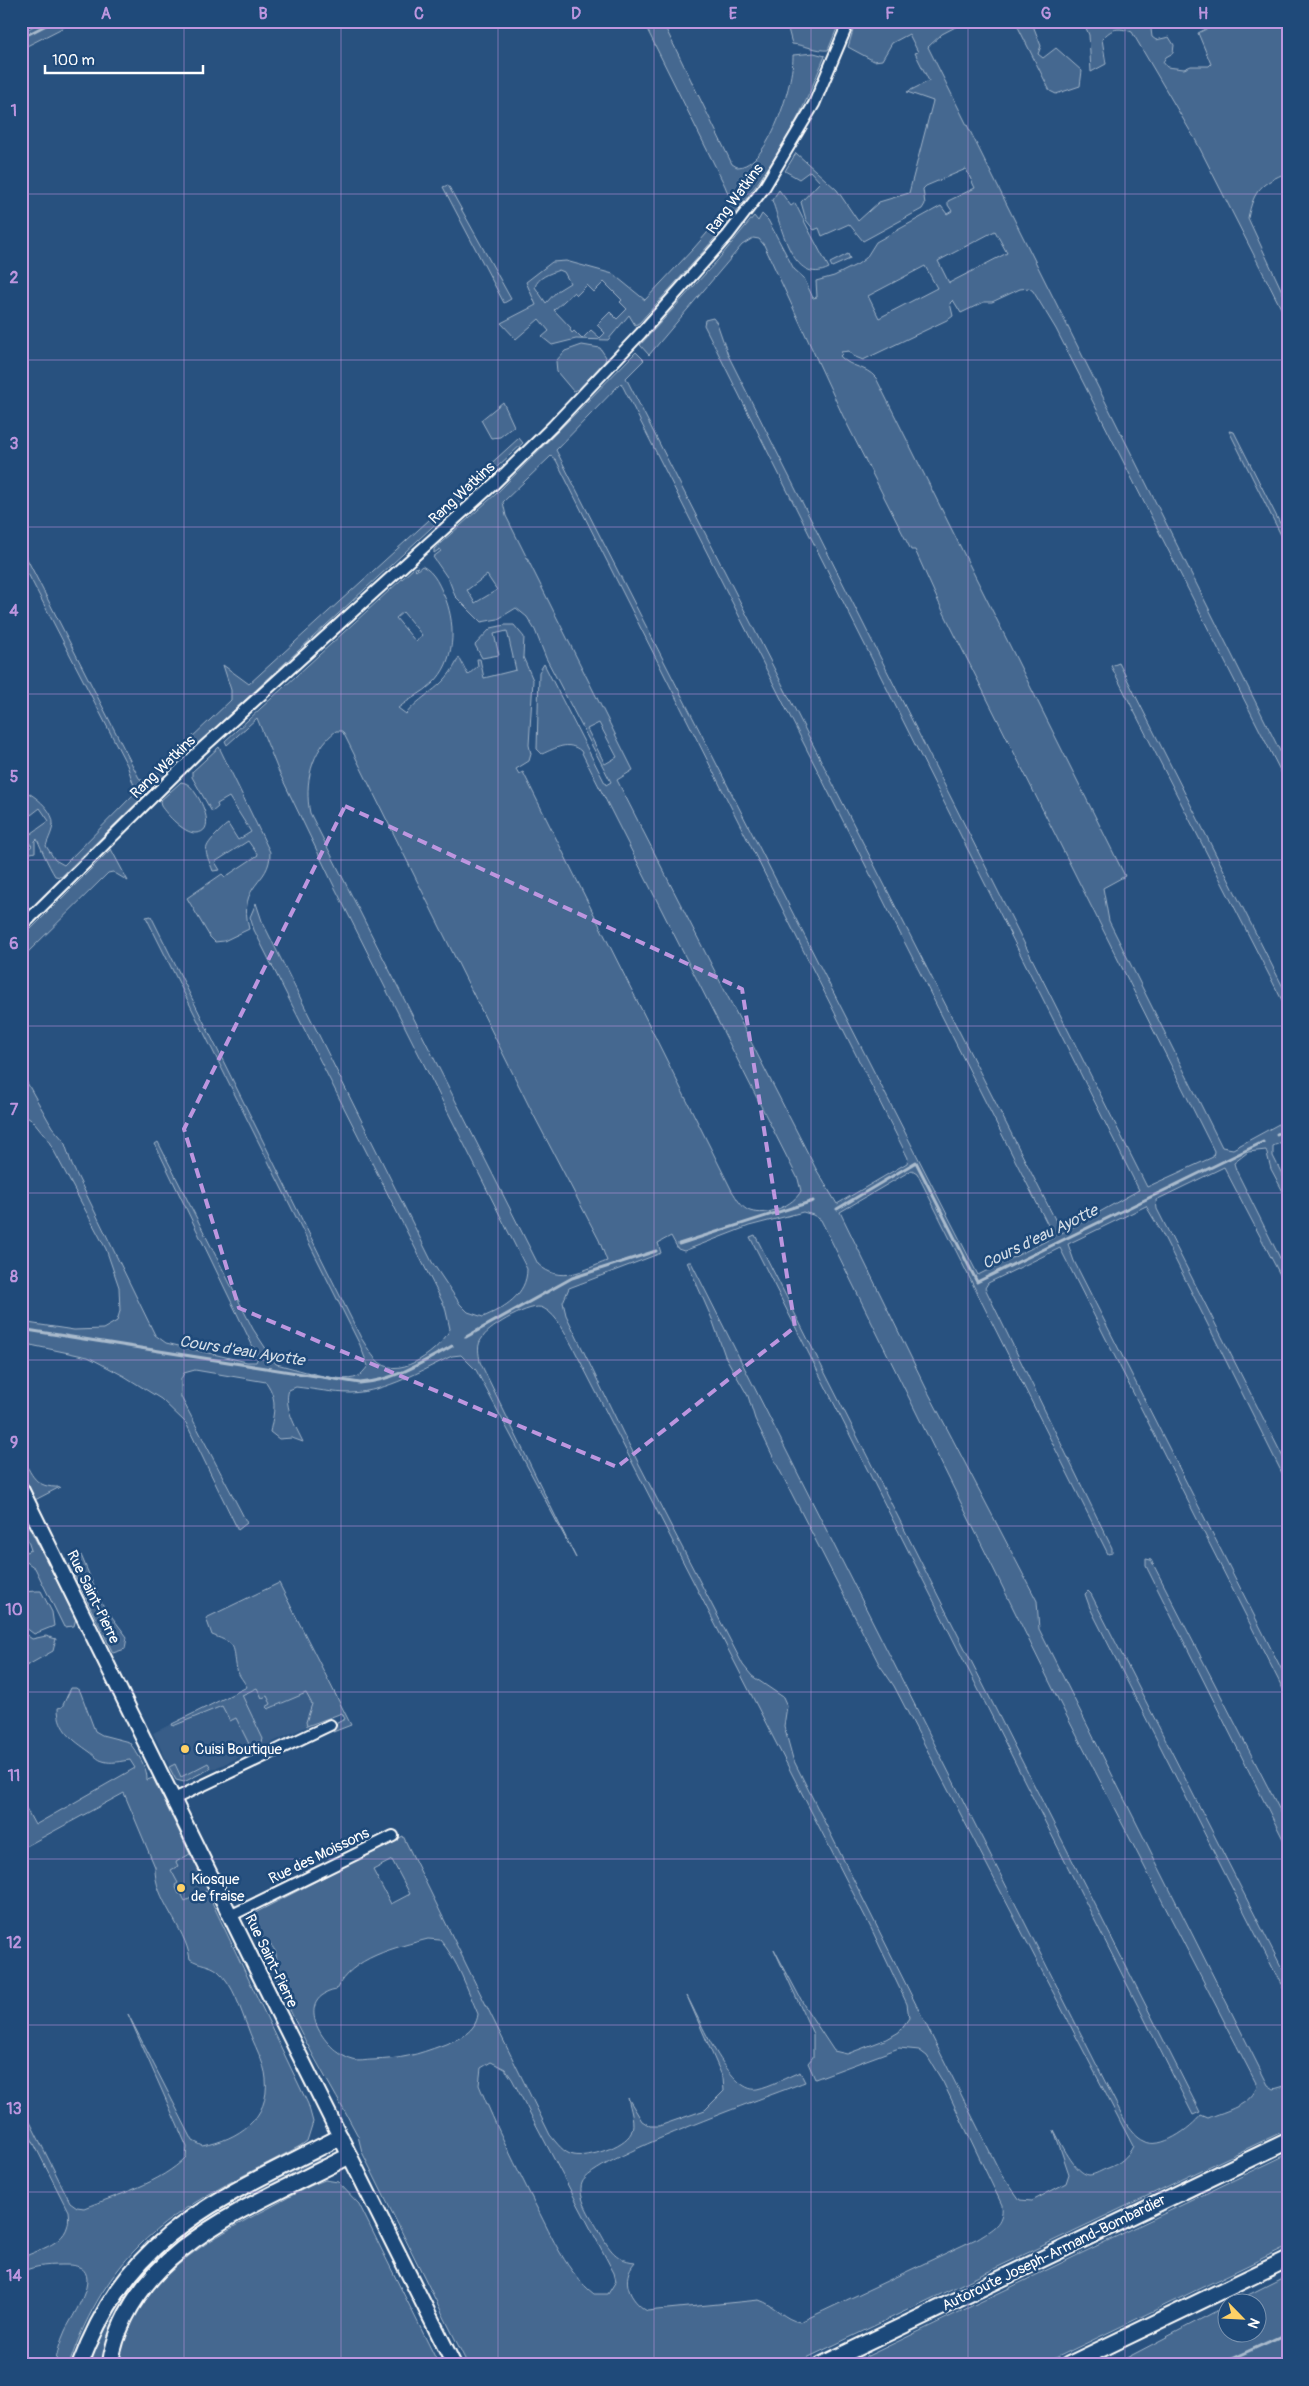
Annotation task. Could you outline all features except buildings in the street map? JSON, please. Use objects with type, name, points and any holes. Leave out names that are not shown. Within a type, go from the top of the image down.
[{"type":"highway","points":[[80,2365],[98,2323],[114,2294],[134,2268],[157,2244],[206,2207],[340,2137]]},
{"type":"highway","name":"Autoroute Joseph-Armand-Bombardier","points":[[821,2365],[1288,2141]]},
{"type":"highway","points":[[110,2365],[118,2333],[130,2308],[146,2284],[178,2252],[226,2219],[349,2156]]},
{"type":"highway","points":[[1068,2365],[1288,2259]]},
{"type":"highway","points":[[1086,2365],[1131,2334]]},
{"type":"main road","name":"Rue Saint-Pierre","points":[[23,1498],[174,1798],[230,1916],[454,2365]]},
{"type":"street","name":"Rang Watkins","points":[[21,927],[198,752],[495,483],[565,414],[641,333],[728,235],[764,188],[814,104],[849,21]]},
{"type":"street","points":[[174,1798],[330,1725]]},
{"type":"street","name":"Rue des Moissons","points":[[230,1916],[393,1836]]},
{"type":"highlighted area","points":[[345,806],[742,989],[795,1327],[617,1467],[239,1308],[184,1129]]},
{"type":"shaded area","points":[[43,21],[76,21],[21,49],[21,33]]},
{"type":"shaded area","points":[[643,21],[662,21],[732,164],[737,167],[749,163],[769,139],[784,102],[789,84],[793,55],[814,53],[825,56],[795,123],[757,184],[720,232],[639,323],[635,325],[629,315],[608,340],[576,339],[552,345],[542,337],[549,331],[539,319],[516,339],[501,323],[536,305],[526,282],[552,262],[566,261],[613,274],[645,300],[732,204],[725,186]],"holes":[[[559,270],[564,272],[570,283],[557,291],[546,303],[535,287],[536,284],[541,278]],[[604,282],[622,300],[620,302],[627,309],[617,319],[610,312],[597,325],[605,333],[600,338],[591,330],[582,339],[574,331],[572,333],[571,328],[554,310],[574,292],[577,295],[587,285],[594,292]]]},
{"type":"shaded area","points":[[786,21],[840,21],[828,50],[824,50],[792,44]]},
{"type":"shaded area","points":[[856,21],[884,21],[887,24],[889,21],[967,21],[942,34],[928,47],[1288,767],[1288,786],[1056,329],[1033,291],[1029,288],[1020,289],[992,302],[984,302],[961,313],[953,300],[950,303],[953,316],[949,319],[863,360],[853,356],[849,351],[841,352],[840,356],[849,363],[867,371],[876,378],[1125,876],[1103,888],[1109,921],[1222,1147],[1233,1149],[1288,1119],[1288,1139],[1273,1146],[1273,1156],[1288,1186],[1288,1201],[1271,1169],[1266,1150],[1248,1152],[1234,1163],[1288,1274],[1288,1290],[1224,1167],[1156,1200],[1157,1209],[1288,1467],[1288,1485],[1162,1233],[1146,1206],[1068,1244],[1074,1261],[1288,1682],[1288,1699],[1060,1248],[988,1283],[985,1288],[1112,1548],[1112,1553],[1108,1554],[917,1173],[912,1170],[840,1212],[928,1392],[1037,1601],[1039,1629],[1268,2085],[1274,2089],[1288,2085],[1288,2129],[792,2365],[468,2365],[362,2152],[358,2136],[285,2000],[276,1976],[275,1951],[267,1941],[252,1930],[250,1925],[253,1914],[403,1836],[550,2135],[560,2147],[570,2154],[588,2155],[596,2153],[614,2147],[627,2138],[631,2133],[633,2125],[628,2098],[642,2121],[650,2126],[659,2126],[705,2110],[724,2091],[723,2078],[687,1996],[716,2052],[736,2079],[747,2087],[762,2088],[800,2072],[805,2082],[647,2144],[593,2172],[582,2183],[581,2194],[583,2201],[608,2246],[621,2258],[635,2262],[630,2269],[627,2282],[635,2301],[647,2311],[759,2300],[794,2321],[800,2322],[978,2238],[992,2229],[999,2221],[1002,2205],[943,2082],[927,2056],[919,2050],[899,2048],[815,2079],[808,2063],[813,2057],[813,2034],[774,1949],[805,2007],[834,2051],[847,2054],[887,2039],[899,2032],[909,2018],[907,2004],[872,1930],[575,1351],[562,1327],[553,1316],[543,1308],[538,1307],[530,1308],[512,1316],[487,1332],[479,1343],[479,1352],[480,1362],[576,1558],[476,1370],[461,1355],[452,1356],[391,1384],[365,1391],[344,1393],[296,1387],[289,1390],[289,1410],[303,1442],[292,1438],[279,1439],[270,1432],[274,1400],[266,1382],[195,1370],[184,1373],[181,1379],[181,1397],[247,1523],[238,1530],[186,1423],[161,1399],[88,1357],[21,1343],[21,1322],[74,1330],[103,1329],[117,1321],[120,1311],[119,1287],[106,1249],[47,1138],[34,1122],[21,1113],[21,1072],[52,1127],[64,1141],[72,1165],[155,1335],[166,1343],[247,1362],[256,1362],[258,1357],[155,1144],[158,1142],[253,1329],[276,1364],[317,1375],[350,1379],[357,1377],[364,1371],[368,1366],[360,1345],[146,917],[151,916],[361,1338],[377,1360],[389,1367],[409,1365],[430,1353],[450,1329],[445,1307],[254,930],[250,917],[256,903],[262,921],[432,1262],[460,1304],[468,1312],[483,1317],[506,1305],[519,1293],[526,1278],[527,1269],[333,884],[278,770],[257,718],[227,745],[225,741],[414,568],[418,567],[416,571],[422,566],[434,576],[446,600],[451,621],[452,644],[446,665],[440,675],[429,687],[398,708],[406,714],[441,683],[459,657],[468,675],[478,666],[477,659],[480,659],[484,678],[516,670],[507,631],[494,634],[499,655],[482,658],[475,645],[491,628],[505,625],[514,625],[524,637],[523,657],[533,680],[529,745],[531,754],[529,761],[516,769],[519,774],[523,772],[732,1191],[747,1210],[757,1212],[772,1211],[786,1205],[797,1196],[801,1191],[798,1179],[581,751],[571,746],[562,746],[542,754],[537,749],[539,672],[544,664],[606,785],[611,782],[546,658],[535,630],[527,617],[516,608],[498,619],[481,622],[455,596],[449,580],[433,557],[441,551],[440,549],[434,553],[434,549],[496,494],[636,352],[644,360],[626,378],[1062,1233],[1139,1190],[704,325],[705,320],[713,318],[717,323],[728,355],[1147,1187],[1213,1157],[1214,1151],[939,603],[915,550],[911,550],[843,416],[764,245],[759,239],[753,238],[742,245],[649,355],[640,345],[717,261],[754,216],[758,221],[762,214],[768,220],[794,269],[804,278],[813,298],[817,297],[816,281],[834,276],[858,264],[866,258],[876,242],[941,206],[947,214],[952,211],[948,201],[975,188],[966,169],[926,186],[923,189],[925,204],[922,209],[863,241],[849,224],[822,236],[819,228],[814,230],[806,220],[801,202],[820,182],[810,171],[799,179],[785,171],[796,153],[837,190],[858,221],[879,202],[909,193],[933,101],[907,92],[929,81],[915,53],[918,52],[909,34],[892,43],[882,60],[874,61],[848,47]],"holes":[[[995,231],[1007,253],[949,283],[938,261]],[[925,266],[937,288],[879,318],[868,296]],[[621,383],[1054,1237],[978,1275],[556,450]],[[551,456],[556,460],[908,1158],[907,1163],[837,1204],[816,1169],[617,780],[633,770],[506,516],[503,502]],[[487,575],[497,590],[475,603],[467,590]],[[403,612],[422,635],[416,642],[396,618]],[[599,723],[617,757],[605,764],[587,729]],[[336,731],[342,731],[530,1108],[599,1240],[607,1261],[572,1274],[563,1275],[555,1274],[538,1264],[310,813],[308,802],[309,779],[315,758],[327,739]],[[803,1212],[821,1220],[1061,1705],[1257,2085],[1250,2098],[1230,2110],[1208,2118],[1201,2115],[1183,2132],[1158,2143],[1141,2140],[1127,2125],[691,1262],[687,1262],[712,1319],[725,1356],[748,1396],[755,1419],[776,1463],[879,1664],[894,1686],[1133,2146],[1129,2154],[1119,2162],[1089,2175],[1078,2169],[1073,2163],[1054,2130],[1069,2174],[1066,2183],[1032,2201],[1020,2200],[1000,2172],[793,1759],[784,1726],[787,1706],[783,1697],[752,1676],[743,1665],[624,1435],[566,1315],[563,1302],[569,1288],[661,1253],[658,1243],[671,1236],[678,1249],[684,1251],[749,1226]],[[392,1860],[410,1894],[391,1904],[373,1870]],[[428,1939],[440,1940],[452,1956],[462,1975],[478,2014],[477,2020],[474,2026],[461,2037],[425,2051],[392,2059],[353,2060],[342,2055],[323,2037],[314,2014],[316,2004],[323,1995],[336,1990],[352,1969],[364,1961],[389,1950]],[[491,2062],[505,2069],[512,2079],[614,2273],[616,2281],[608,2294],[594,2294],[568,2265],[537,2208],[479,2085],[481,2068]]]},
{"type":"shaded area","points":[[1015,21],[1035,21],[1034,28],[1041,46],[1038,54],[1043,58],[1056,48],[1082,71],[1080,86],[1056,94],[1050,91]]},
{"type":"shaded area","points":[[1083,21],[1150,21],[1152,37],[1156,40],[1169,37],[1174,45],[1173,53],[1166,57],[1163,62],[1167,67],[1184,69],[1191,66],[1209,66],[1211,64],[1198,33],[1222,21],[1288,21],[1288,172],[1271,180],[1260,189],[1253,200],[1248,218],[1288,304],[1288,322],[1196,141],[1132,32],[1116,29],[1106,35],[1102,39],[1106,64],[1091,72],[1089,35]]},
{"type":"shaded area","points":[[448,185],[511,299],[504,303],[443,187]]},
{"type":"shaded area","points":[[779,190],[791,206],[795,203],[829,268],[816,272],[806,269],[797,261],[784,237],[772,200]]},
{"type":"shaded area","points":[[848,254],[850,259],[832,267],[830,263]]},
{"type":"shaded area","points":[[582,345],[600,348],[606,357],[605,361],[579,389],[573,391],[557,372],[556,361],[565,351]]},
{"type":"shaded area","points":[[503,402],[514,426],[500,437],[491,438],[481,420]]},
{"type":"shaded area","points":[[1229,431],[1234,432],[1288,539],[1288,549]]},
{"type":"shaded area","points":[[519,438],[523,443],[192,749],[61,877],[55,876],[37,839],[35,841],[35,852],[23,855],[25,860],[21,858],[21,846],[25,851],[32,846],[25,838],[49,821],[40,808],[31,815],[21,801],[21,790],[36,798],[50,813],[53,826],[46,846],[55,860],[64,865],[136,792],[127,765],[21,560],[21,547],[139,778],[143,781],[148,779],[231,700],[231,690],[223,665],[249,684]]},
{"type":"shaded area","points":[[1119,663],[1288,997],[1288,1012],[1111,666]]},
{"type":"shaded area","points":[[219,747],[270,852],[269,863],[247,902],[246,914],[249,929],[224,941],[215,942],[210,937],[187,898],[222,874],[225,877],[258,855],[248,841],[215,862],[220,870],[213,871],[208,859],[206,852],[208,844],[228,824],[238,840],[251,832],[229,797],[217,804],[218,807],[212,812],[192,777],[192,772]]},
{"type":"shaded area","points":[[181,782],[186,783],[192,788],[199,798],[207,823],[202,832],[195,833],[181,827],[161,806],[160,801]]},
{"type":"shaded area","points":[[111,849],[128,881],[113,872],[108,873],[21,959],[21,939]]},
{"type":"shaded area","points":[[755,1235],[1200,2112],[1193,2115],[750,1237]]},
{"type":"shaded area","points":[[21,1454],[35,1479],[45,1485],[60,1487],[35,1500],[21,1471]]},
{"type":"shaded area","points":[[21,1520],[29,1527],[76,1618],[74,1626],[64,1627],[35,1568],[21,1558],[21,1539],[26,1552],[31,1550]]},
{"type":"shaded area","points":[[81,1555],[100,1601],[127,1637],[125,1649],[113,1653],[69,1565]]},
{"type":"shaded area","points":[[1146,1559],[1151,1560],[1288,1826],[1288,1849],[1146,1566]]},
{"type":"shaded area","points":[[279,1583],[351,1725],[333,1732],[337,1723],[345,1719],[342,1713],[307,1726],[306,1722],[312,1704],[306,1693],[268,1709],[266,1707],[271,1704],[267,1696],[262,1698],[257,1688],[242,1695],[263,1739],[260,1747],[252,1750],[236,1718],[230,1721],[222,1706],[173,1726],[172,1724],[247,1687],[237,1670],[233,1647],[227,1641],[212,1635],[206,1618]]},
{"type":"shaded area","points":[[41,1591],[52,1612],[54,1626],[34,1634],[21,1624],[21,1609],[28,1606],[21,1592]]},
{"type":"shaded area","points":[[1088,1591],[1288,1980],[1288,1998],[1090,1608],[1085,1594]]},
{"type":"shaded area","points":[[21,1631],[32,1639],[46,1636],[56,1639],[53,1651],[21,1669],[21,1657],[26,1654],[21,1644]]},
{"type":"shaded area","points":[[283,1682],[343,1710],[189,1780],[184,1782],[176,1780],[153,1733],[247,1687],[257,1688],[260,1693]]},
{"type":"shaded area","points":[[71,1688],[76,1688],[80,1691],[95,1731],[102,1735],[129,1742],[144,1765],[147,1780],[153,1778],[190,1854],[176,1862],[178,1866],[171,1870],[178,1883],[175,1885],[179,1894],[181,1893],[185,1901],[206,1891],[208,1894],[308,2104],[313,2122],[307,2141],[300,2146],[194,2203],[174,2216],[138,2247],[126,2259],[97,2302],[81,2333],[69,2365],[55,2365],[65,2331],[85,2292],[86,2273],[79,2267],[67,2265],[49,2265],[21,2272],[21,2258],[48,2246],[62,2237],[66,2230],[68,2211],[21,2118],[21,2104],[70,2202],[77,2207],[84,2208],[151,2181],[176,2166],[186,2157],[187,2147],[128,2014],[193,2141],[203,2146],[216,2143],[239,2132],[257,2116],[263,2105],[266,2093],[266,2079],[263,2066],[236,1998],[224,1977],[218,1971],[190,1959],[182,1935],[159,1891],[155,1867],[124,1793],[21,1849],[21,1824],[24,1821],[21,1815],[21,1799],[35,1825],[135,1768],[130,1760],[106,1762],[99,1760],[68,1734],[61,1722],[58,1708],[62,1707]]},
{"type":"shaded area","points":[[208,1763],[211,1768],[184,1782],[176,1780],[169,1767],[175,1764],[181,1777]]},
{"type":"shaded area","points":[[193,1854],[210,1890],[179,1904],[166,1873],[178,1866],[176,1862]]},
{"type":"shaded area","points":[[1288,2154],[1288,2246],[1041,2365],[849,2365]]},
{"type":"shaded area","points":[[322,2159],[319,2164],[236,2206],[209,2222],[183,2239],[159,2259],[138,2281],[121,2307],[112,2328],[102,2365],[88,2365],[119,2301],[132,2281],[158,2252],[205,2217],[239,2197],[296,2167]]},
{"type":"shaded area","points":[[325,2180],[338,2182],[359,2204],[439,2365],[118,2365],[126,2336],[138,2311],[154,2289],[173,2269],[218,2236],[296,2193]]},
{"type":"shaded area","points":[[1288,2275],[1288,2365],[1113,2365],[1216,2311],[1216,2344],[1266,2344],[1266,2294],[1250,2294]]},
{"type":"waterway","points":[[21,38],[54,21]]},
{"type":"waterway","name":"Cours d'eau Ayotte","points":[[1277,1134],[1288,1129]]},
{"type":"waterway","name":"Cours d'eau Ayotte","points":[[837,1209],[916,1162],[977,1282],[1263,1142]]},
{"type":"waterway","name":"Cours d'eau Ayotte","points":[[679,1244],[813,1201]]},
{"type":"waterway","name":"Cours d'eau Ayotte","points":[[466,1337],[572,1278],[656,1251]]},
{"type":"waterway","name":"Cours d'eau Ayotte","points":[[21,1329],[360,1383],[385,1379],[396,1375],[452,1346]]},
{"type":"waterway","points":[[1225,2365],[1231,2359],[1288,2333]]},
{"type":"place","name":"Cuisi Boutique","points":[[185,1749]]},
{"type":"place","name":"Kiosque de fraise","points":[[181,1888]]}]
